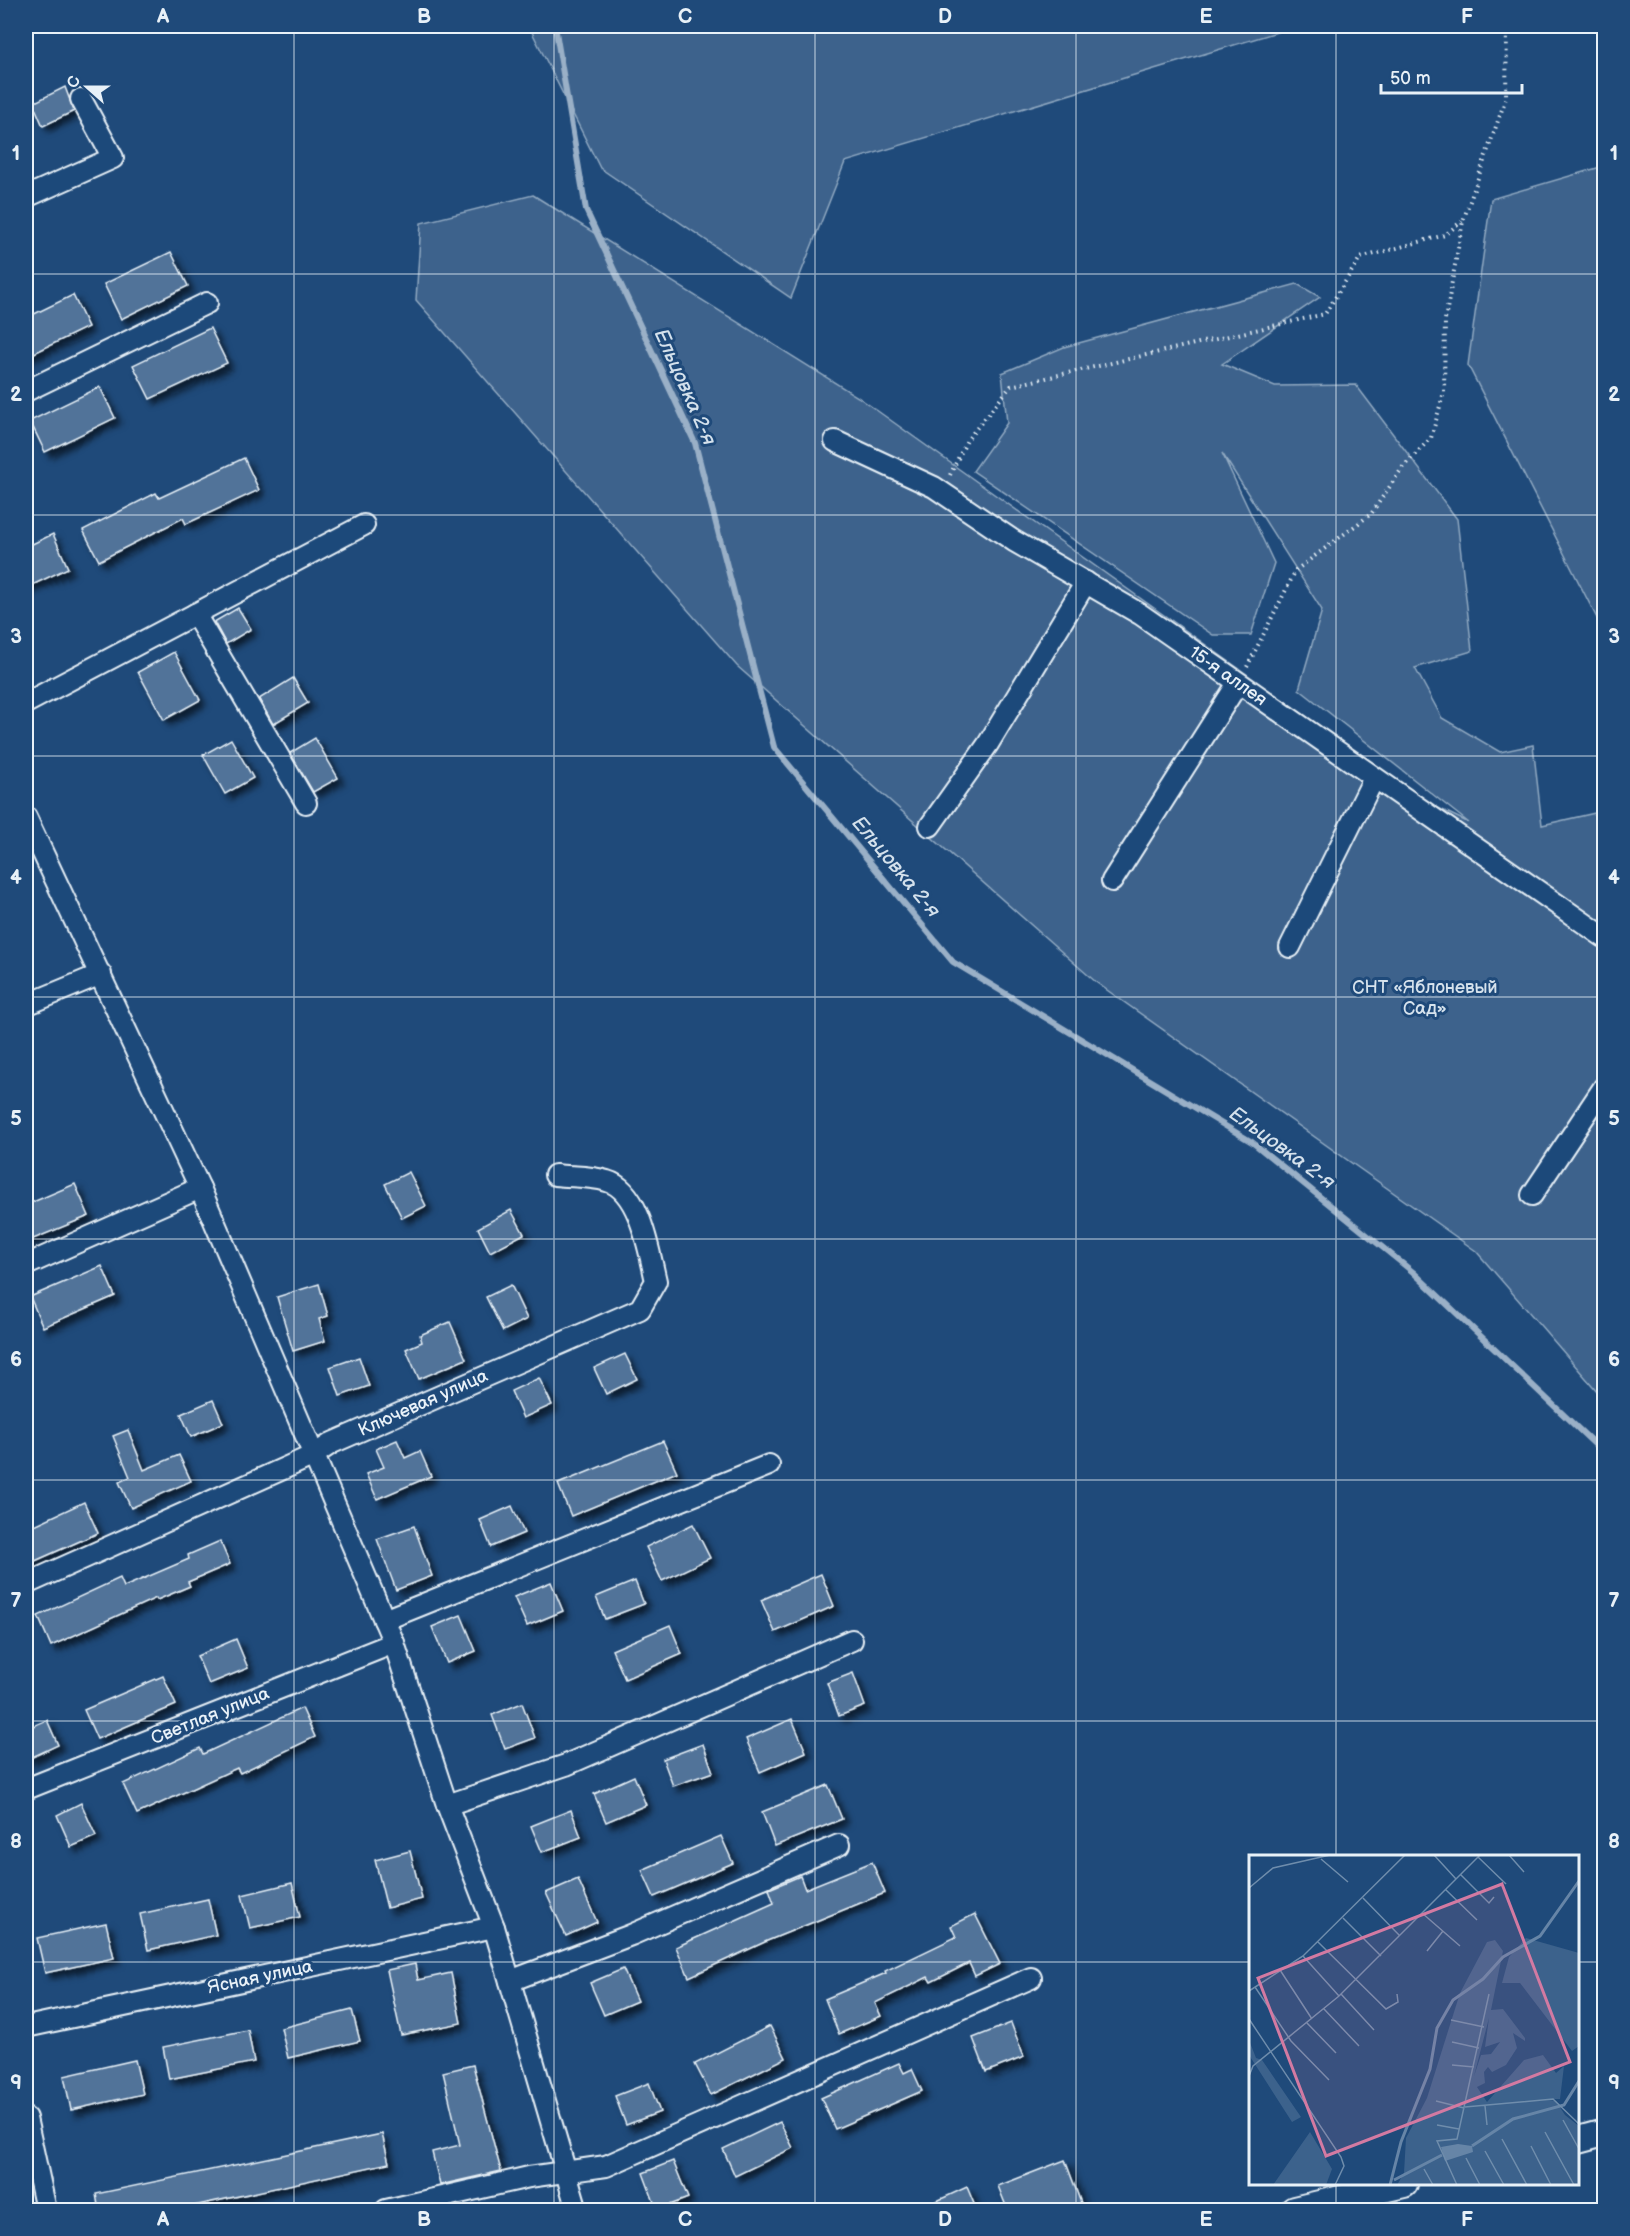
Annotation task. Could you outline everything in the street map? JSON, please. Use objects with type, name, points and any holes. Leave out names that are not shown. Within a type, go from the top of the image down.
[{"type":"main road","points":[[1579,2140],[1605,2133]]},
{"type":"main road","points":[[1305,2208],[1400,2185]]},
{"type":"street","points":[[26,197],[113,158],[81,99]]},
{"type":"street","points":[[26,391],[207,303]]},
{"type":"street","name":"15-я аллея","points":[[836,441],[941,492],[1014,541],[1140,614],[1605,937]]},
{"type":"street","points":[[26,703],[364,525]]},
{"type":"street","points":[[930,826],[988,744],[1086,582]]},
{"type":"street","points":[[195,614],[306,803]]},
{"type":"street","points":[[1112,881],[1238,683]]},
{"type":"street","points":[[1290,947],[1374,778]]},
{"type":"street","points":[[26,817],[200,1188],[394,1643],[447,1805],[494,1927],[577,2211]]},
{"type":"street","points":[[26,1005],[101,974]]},
{"type":"street","points":[[1532,1195],[1605,1087]]},
{"type":"street","name":"Ключевая улица","points":[[26,1584],[314,1455],[332,1443],[640,1309],[656,1281],[642,1223],[621,1188],[607,1181],[555,1175]]},
{"type":"street","points":[[26,1265],[200,1188]]},
{"type":"street","points":[[384,1620],[770,1465]]},
{"type":"street","points":[[447,1805],[566,1764],[852,1640]]},
{"type":"street","name":"Светлая улица","points":[[26,1789],[394,1643]]},
{"type":"street","points":[[510,1981],[631,1935],[839,1845]]},
{"type":"street","name":"Ясная улица","points":[[26,2027],[494,1927]]},
{"type":"street","points":[[386,2211],[529,2177],[606,2166],[1031,1978]]},
{"type":"street","points":[[26,2118],[46,2211]]},
{"type":"path","points":[[1238,683],[1296,570],[1371,514],[1403,467],[1431,438],[1444,392],[1445,320],[1463,221],[1506,98],[1507,26]]},
{"type":"path","points":[[1599,26],[1605,42]]},
{"type":"path","points":[[941,492],[967,440],[1011,386],[1325,315],[1360,258],[1445,235],[1463,221]]},
{"type":"green space","points":[[529,26],[1297,26],[845,162],[791,298],[600,168]]},
{"type":"green space","points":[[1604,166],[1604,632],[1468,365],[1491,199]]},
{"type":"green space","name":"СНТ «Яблоневый Сад»","points":[[533,195],[858,397],[1426,802],[1469,823],[1299,689],[1322,610],[1222,453],[1274,563],[1251,635],[1213,635],[973,471],[1007,423],[1002,373],[1064,347],[1297,284],[1320,297],[1222,364],[1275,386],[1356,385],[1457,519],[1472,651],[1415,668],[1442,718],[1500,752],[1533,745],[1542,825],[1604,811],[1604,1399],[1476,1251],[1097,983],[737,666],[416,300],[421,223]]},
{"type":"building","points":[[65,87],[74,111],[43,126],[33,103]]},
{"type":"building","points":[[171,252],[188,286],[121,319],[104,284]]},
{"type":"building","points":[[73,295],[88,327],[26,357],[26,318]]},
{"type":"building","points":[[210,328],[227,363],[150,399],[133,365]]},
{"type":"building","points":[[100,387],[115,418],[45,452],[30,421]]},
{"type":"building","points":[[244,458],[259,490],[186,524],[183,518],[99,561],[83,530],[156,493],[159,498]]},
{"type":"building","points":[[53,534],[68,568],[26,588],[26,547]]},
{"type":"building","points":[[238,608],[251,629],[226,644],[214,622]]},
{"type":"building","points":[[174,652],[200,700],[164,720],[138,672]]},
{"type":"building","points":[[293,678],[308,703],[273,724],[259,699]]},
{"type":"building","points":[[315,738],[338,778],[313,792],[290,753]]},
{"type":"building","points":[[231,739],[253,778],[225,794],[203,755]]},
{"type":"building","points":[[409,1172],[426,1206],[402,1218],[385,1184]]},
{"type":"building","points":[[75,1184],[89,1216],[26,1242],[26,1205]]},
{"type":"building","points":[[511,1210],[524,1234],[490,1252],[478,1228]]},
{"type":"building","points":[[102,1266],[115,1296],[43,1327],[30,1297]]},
{"type":"building","points":[[319,1284],[328,1316],[319,1319],[325,1341],[293,1351],[277,1297]]},
{"type":"building","points":[[511,1285],[527,1319],[503,1331],[486,1297]]},
{"type":"building","points":[[450,1322],[466,1359],[419,1379],[406,1349],[422,1342],[420,1335]]},
{"type":"building","points":[[625,1354],[637,1379],[606,1394],[594,1368]]},
{"type":"building","points":[[359,1357],[369,1386],[340,1396],[330,1367]]},
{"type":"building","points":[[539,1378],[552,1405],[523,1418],[511,1391]]},
{"type":"building","points":[[213,1400],[223,1423],[191,1437],[181,1414]]},
{"type":"building","points":[[128,1430],[144,1470],[179,1455],[191,1481],[131,1508],[119,1482],[130,1477],[113,1436]]},
{"type":"building","points":[[397,1440],[405,1458],[420,1451],[431,1476],[377,1499],[366,1474],[384,1467],[376,1449]]},
{"type":"building","points":[[663,1441],[677,1472],[571,1516],[558,1484]]},
{"type":"building","points":[[84,1502],[98,1533],[26,1565],[26,1529]]},
{"type":"building","points":[[512,1506],[524,1533],[491,1547],[480,1520]]},
{"type":"building","points":[[693,1524],[710,1558],[662,1581],[646,1547]]},
{"type":"building","points":[[414,1526],[432,1576],[396,1590],[377,1539]]},
{"type":"building","points":[[220,1541],[230,1564],[188,1582],[190,1586],[157,1600],[156,1598],[51,1646],[38,1616],[120,1578],[124,1587],[189,1559],[188,1555]]},
{"type":"building","points":[[821,1574],[834,1606],[775,1632],[761,1600]]},
{"type":"building","points":[[635,1581],[644,1604],[605,1619],[596,1597]]},
{"type":"building","points":[[551,1582],[563,1611],[527,1626],[514,1597]]},
{"type":"building","points":[[461,1615],[476,1651],[447,1663],[432,1627]]},
{"type":"building","points":[[670,1625],[682,1654],[625,1679],[612,1650]]},
{"type":"building","points":[[236,1639],[248,1668],[209,1684],[197,1656]]},
{"type":"building","points":[[853,1673],[865,1706],[839,1716],[827,1683]]},
{"type":"building","points":[[163,1676],[176,1705],[97,1739],[84,1710]]},
{"type":"building","points":[[522,1703],[535,1738],[505,1749],[492,1715]]},
{"type":"building","points":[[302,1708],[315,1737],[240,1773],[237,1768],[137,1814],[123,1784],[200,1748],[203,1754]]},
{"type":"building","points":[[792,1719],[806,1752],[760,1772],[746,1739]]},
{"type":"building","points":[[47,1720],[58,1745],[26,1760],[26,1729]]},
{"type":"building","points":[[703,1744],[713,1772],[673,1786],[663,1759]]},
{"type":"building","points":[[634,1776],[646,1805],[606,1822],[594,1794]]},
{"type":"building","points":[[828,1785],[842,1819],[775,1846],[762,1812]]},
{"type":"building","points":[[81,1803],[96,1836],[71,1847],[57,1815]]},
{"type":"building","points":[[571,1810],[581,1837],[542,1852],[531,1826]]},
{"type":"building","points":[[721,1836],[733,1863],[654,1897],[642,1870]]},
{"type":"building","points":[[410,1851],[422,1899],[387,1908],[375,1860]]},
{"type":"building","points":[[872,1862],[885,1893],[767,1941],[689,1977],[676,1947],[774,1903],[769,1889],[800,1876],[805,1889]]},
{"type":"building","points":[[578,1879],[597,1922],[566,1936],[546,1893]]},
{"type":"building","points":[[292,1883],[300,1917],[250,1928],[242,1895]]},
{"type":"building","points":[[208,1899],[216,1935],[148,1950],[140,1914]]},
{"type":"building","points":[[975,1914],[1000,1964],[975,1976],[969,1963],[931,1982],[928,1977],[875,2003],[881,2016],[839,2034],[825,1999],[886,1973],[885,1971],[956,1937],[951,1926]]},
{"type":"building","points":[[106,1923],[114,1958],[45,1973],[37,1938]]},
{"type":"building","points":[[415,1964],[418,1980],[451,1973],[461,2023],[401,2035],[387,1970]]},
{"type":"building","points":[[623,1969],[637,2001],[604,2015],[590,1983]]},
{"type":"building","points":[[352,2010],[360,2041],[288,2058],[281,2028]]},
{"type":"building","points":[[1011,2023],[1024,2057],[986,2072],[973,2038]]},
{"type":"building","points":[[770,2026],[786,2058],[711,2095],[695,2064]]},
{"type":"building","points":[[248,2030],[254,2062],[169,2079],[163,2047]]},
{"type":"building","points":[[135,2060],[143,2094],[71,2110],[64,2076]]},
{"type":"building","points":[[899,2063],[904,2073],[912,2069],[922,2091],[835,2129],[821,2098]]},
{"type":"building","points":[[473,2065],[501,2171],[440,2185],[432,2152],[460,2145],[443,2072]]},
{"type":"building","points":[[649,2083],[660,2112],[626,2125],[615,2096]]},
{"type":"building","points":[[780,2122],[793,2148],[735,2176],[723,2149]]},
{"type":"building","points":[[382,2134],[389,2163],[171,2211],[99,2211],[96,2194]]},
{"type":"building","points":[[1065,2160],[1081,2203],[1061,2211],[1008,2211],[998,2186]]},
{"type":"building","points":[[673,2161],[688,2198],[657,2210],[643,2173]]},
{"type":"building","points":[[967,2187],[977,2211],[915,2211]]},
{"type":"waterway","name":"Ельцовка 2-я","points":[[555,26],[586,210],[695,443],[774,747],[953,962],[1252,1142],[1413,1272],[1604,1453]]}]
